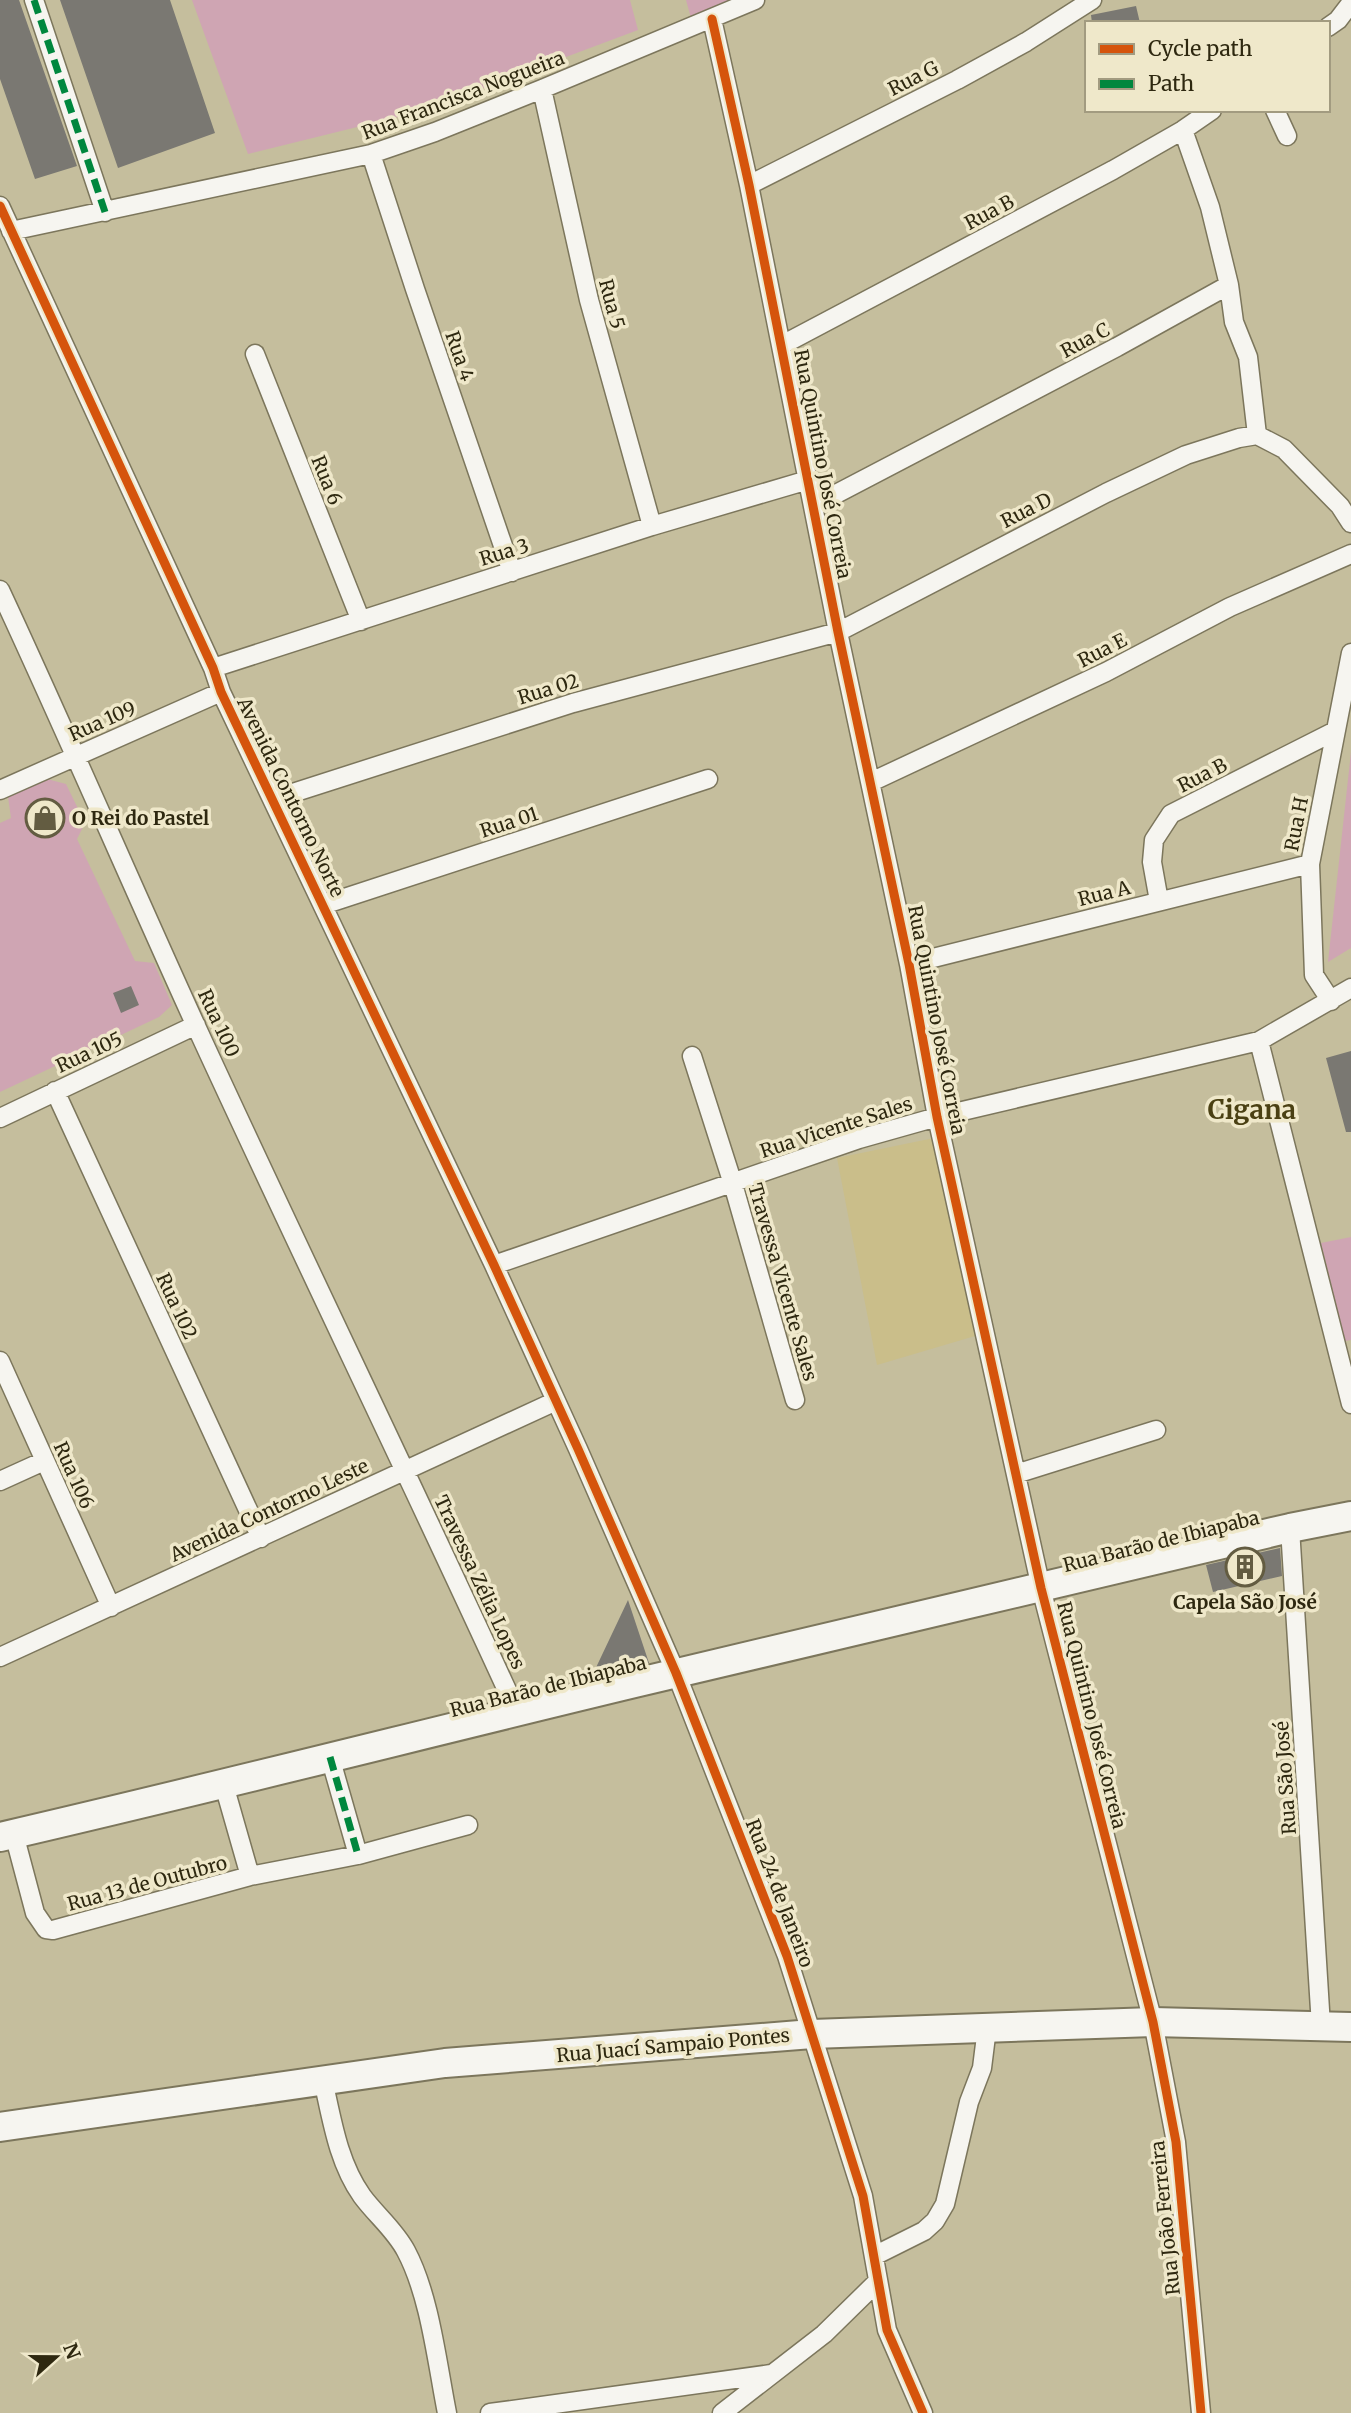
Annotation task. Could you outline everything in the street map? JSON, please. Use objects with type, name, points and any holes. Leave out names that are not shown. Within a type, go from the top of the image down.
[{"type":"main road","name":"Rua Barão de Ibiapaba","points":[[7,1835],[224,1785],[330,1756],[677,1673],[1290,1528],[1351,1516]]},
{"type":"main road","name":"Rua Juací Sampaio Pontes","points":[[0,2127],[445,2063],[812,2034],[1153,2022],[1351,2027]]},
{"type":"street","points":[[34,0],[105,212]]},
{"type":"street","name":"Rua Francisca Nogueira","points":[[11,231],[371,154],[435,132],[755,0]]},
{"type":"street","name":"Rua G","points":[[749,185],[957,80],[1026,42],[1091,0]]},
{"type":"street","points":[[1333,23],[1351,3]]},
{"type":"street","name":"Rua Quintino José Correia","points":[[712,19],[815,505],[838,632],[909,964],[937,1117],[1041,1588],[1153,2022]]},
{"type":"street","name":"Rua 5","points":[[542,89],[589,300],[652,526]]},
{"type":"street","name":"Rua B","points":[[782,345],[1113,170],[1209,112]]},
{"type":"street","points":[[1276,112],[1287,136]]},
{"type":"street","points":[[1183,130],[1210,207],[1229,285],[1234,322],[1248,358],[1257,435],[1284,449],[1340,506],[1351,523]]},
{"type":"street","name":"Rua 4","points":[[371,154],[512,572]]},
{"type":"street","name":"Avenida Contorno Norte","points":[[0,206],[213,668],[221,692],[274,799],[556,1401]]},
{"type":"street","name":"Rua C","points":[[815,505],[1117,347],[1229,285]]},
{"type":"street","name":"Rua 6","points":[[255,354],[361,621]]},
{"type":"street","name":"Rua D","points":[[838,632],[1106,493],[1186,455],[1257,435]]},
{"type":"street","name":"Rua 3","points":[[213,668],[652,526],[808,480]]},
{"type":"street","name":"Rua E","points":[[871,782],[1106,672],[1230,607],[1351,554]]},
{"type":"street","name":"Rua 100","points":[[0,590],[77,755],[196,1025],[406,1470]]},
{"type":"street","name":"Rua 02","points":[[274,799],[573,703],[838,632]]},
{"type":"street","name":"Rua H","points":[[1331,1001],[1314,975],[1310,864],[1351,653]]},
{"type":"street","name":"Rua 109","points":[[0,790],[221,692]]},
{"type":"street","name":"Rua B","points":[[1158,901],[1152,862],[1154,840],[1171,814],[1335,730]]},
{"type":"street","name":"Rua 01","points":[[323,905],[708,779]]},
{"type":"street","name":"Rua A","points":[[909,964],[1310,864]]},
{"type":"street","name":"Rua Vicente Sales","points":[[494,1265],[825,1151],[937,1117],[1259,1041],[1351,988]]},
{"type":"street","name":"Rua 105","points":[[0,1118],[196,1025]]},
{"type":"street","points":[[1259,1041],[1351,1404]]},
{"type":"street","name":"Travessa Vicente Sales","points":[[692,1056],[733,1184],[795,1400]]},
{"type":"street","name":"Rua 102","points":[[55,1091],[261,1538]]},
{"type":"street","name":"Rua 106","points":[[0,1361],[111,1606]]},
{"type":"street","name":"Avenida Contorno Leste","points":[[0,1657],[556,1401]]},
{"type":"street","name":"Rua 24 de Janeiro","points":[[556,1401],[677,1673],[787,1956],[863,2196],[887,2330],[923,2413]]},
{"type":"street","points":[[1016,1474],[1156,1430]]},
{"type":"street","points":[[0,1481],[44,1461]]},
{"type":"street","name":"Travessa Zélia Lopes","points":[[406,1470],[517,1712]]},
{"type":"street","name":"Rua São José","points":[[1290,1528],[1321,2026]]},
{"type":"street","points":[[330,1756],[358,1855]]},
{"type":"street","points":[[224,1785],[250,1876]]},
{"type":"street","name":"Rua 13 de Outubro","points":[[7,1835],[35,1913],[46,1928],[53,1930],[250,1876],[358,1855],[468,1825]]},
{"type":"street","name":"Rua João Ferreira","points":[[1153,2022],[1176,2142],[1201,2413]]},
{"type":"street","points":[[873,2256],[925,2231],[945,2204],[969,2102],[982,2067],[987,2028]]},
{"type":"street","points":[[323,2080],[334,2134],[344,2162],[364,2199],[405,2249],[416,2273],[447,2413]]},
{"type":"street","points":[[722,2413],[824,2334],[877,2282]]},
{"type":"street","points":[[490,2413],[771,2374]]},
{"type":"shaded area","points":[[192,0],[630,0],[638,30],[422,111],[248,154]]},
{"type":"shaded area","points":[[686,0],[736,0],[691,18]]},
{"type":"shaded area","points":[[1351,752],[1351,948],[1328,962]]},
{"type":"shaded area","points":[[47,779],[66,784],[85,823],[77,839],[135,961],[154,963],[172,1005],[159,1017],[0,1092],[0,823],[11,818],[8,797]]},
{"type":"shaded area","points":[[934,1138],[975,1336],[877,1365],[837,1158]]},
{"type":"shaded area","points":[[1351,1237],[1351,1340],[1345,1341],[1321,1243]]},
{"type":"building","points":[[0,0],[19,0],[77,166],[35,179],[0,79]]},
{"type":"building","points":[[60,0],[170,0],[215,133],[118,168]]},
{"type":"building","points":[[1136,6],[1140,21],[1092,21],[1091,15]]},
{"type":"building","name":"O Rei do Pastel","points":[[51,805],[59,824],[40,832],[32,812]]},
{"type":"building","points":[[131,986],[139,1005],[121,1013],[113,993]]},
{"type":"building","points":[[1351,1051],[1351,1132],[1346,1132],[1326,1058]]},
{"type":"building","name":"Capela São José","points":[[1280,1548],[1282,1576],[1213,1592],[1206,1565]]},
{"type":"building","points":[[628,1600],[649,1663],[592,1676]]},
{"type":"marked path","points":[[34,0],[105,212]]},
{"type":"marked path","points":[[330,1757],[358,1855]]},
{"type":"cycle path","points":[[712,19],[749,185],[838,632],[909,964],[937,1117],[1041,1588],[1153,2022],[1176,2142],[1201,2413]]},
{"type":"cycle path","points":[[0,206],[213,668],[221,692],[494,1265],[676,1673],[787,1956],[863,2196],[887,2330],[923,2413]]},
{"type":"place","name":"O Rei do Pastel","points":[[45,818]]},
{"type":"place","name":"Capela São José","points":[[1245,1567]]},
{"type":"district","name":"Cigana","points":[[1252,1109]]}]
